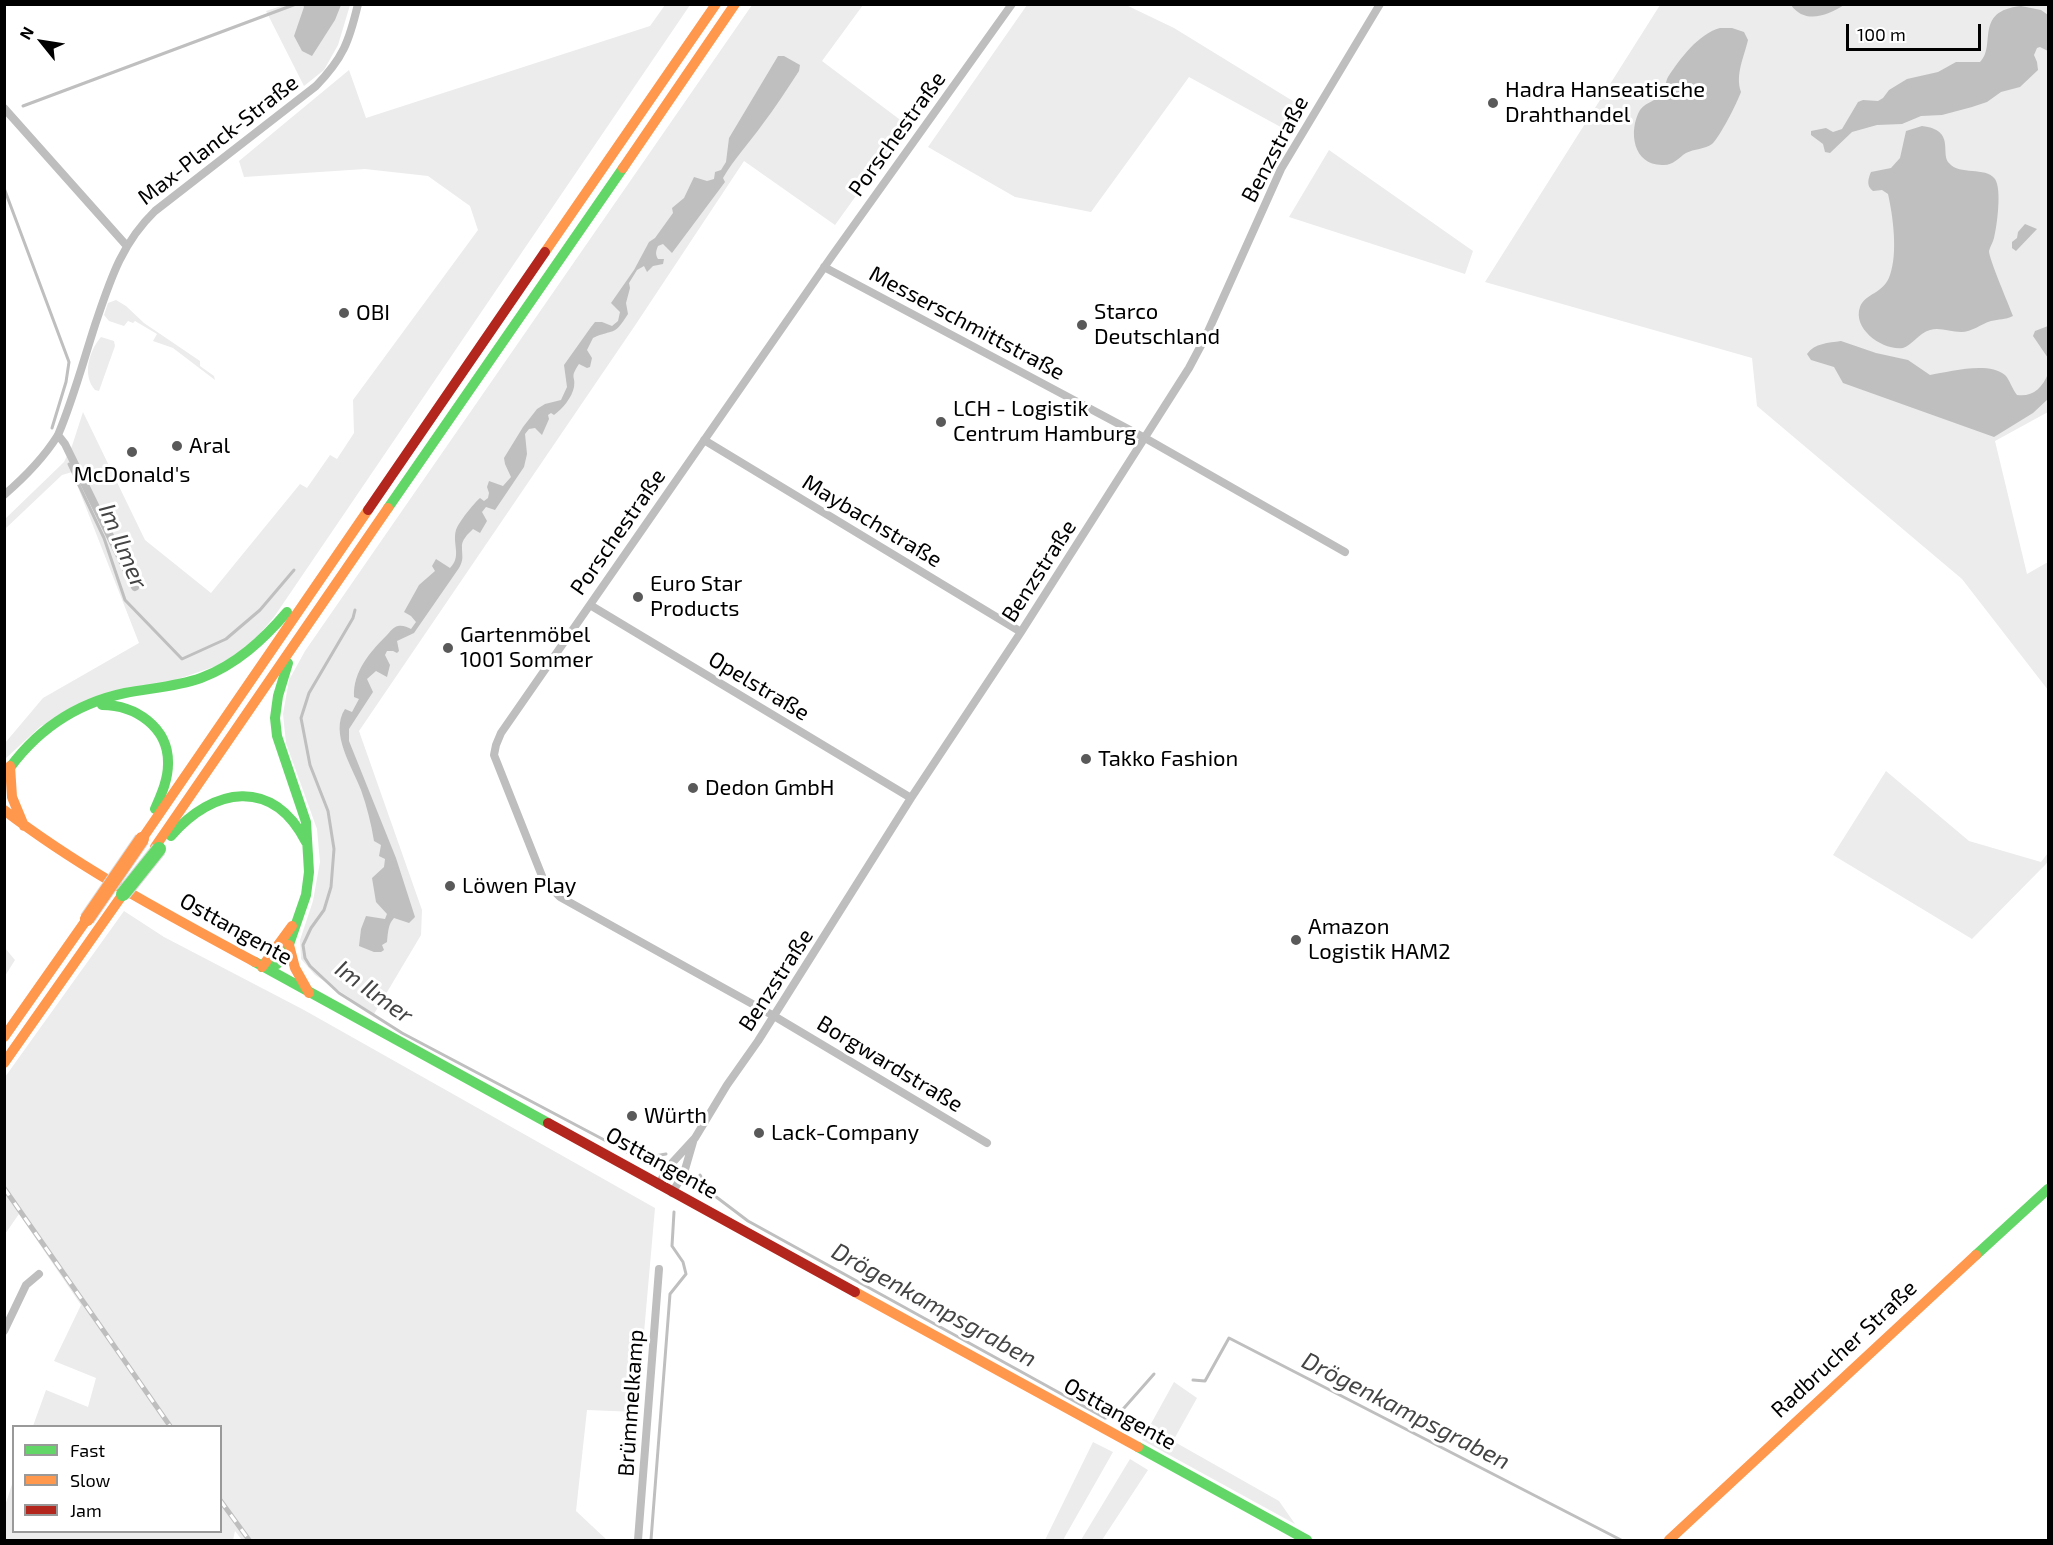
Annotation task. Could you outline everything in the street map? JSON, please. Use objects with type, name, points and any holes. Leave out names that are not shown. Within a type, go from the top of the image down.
[{"type":"main road","points":[[4,1037],[716,4]]},
{"type":"main road","points":[[4,1063],[157,848],[302,632],[735,4]]},
{"type":"main road","points":[[24,826],[11,796],[6,771],[27,744],[42,731],[76,710],[98,701],[123,694],[177,685],[222,669],[253,649],[276,626],[343,546]]},
{"type":"main road","points":[[262,967],[273,966],[280,961],[289,945],[307,887],[309,872],[302,808],[281,753],[275,718],[284,674],[302,632]]},
{"type":"main road","points":[[76,710],[109,704],[129,707],[149,721],[161,738],[168,757],[166,776],[162,792],[142,839]]},
{"type":"main road","points":[[157,848],[197,812],[217,800],[238,796],[256,798],[277,807],[298,828],[308,848]]},
{"type":"main road","name":"Osttangente","points":[[4,810],[62,853],[262,967],[1307,1540]]},
{"type":"main road","points":[[262,967],[296,921]]},
{"type":"main road","points":[[289,945],[295,968],[309,993]]},
{"type":"main road","name":"Radbrucher Straße","points":[[1669,1540],[2049,1189]]},
{"type":"street","name":"Max-Planck-Straße","points":[[4,495],[33,469],[58,435],[108,287],[126,245],[139,226],[154,211],[316,86],[329,73],[341,57],[351,35],[358,4]]},
{"type":"street","name":"Porschestraße","points":[[774,1016],[560,897],[550,889],[544,880],[494,755],[496,745],[501,733],[824,267],[1012,4]]},
{"type":"street","name":"Benzstraße","points":[[658,1185],[672,1163],[695,1138],[911,798],[1021,632],[1198,352],[1281,169],[1380,4]]},
{"type":"street","points":[[4,108],[126,245]]},
{"type":"street","name":"Messerschmittstraße","points":[[824,267],[1145,438],[1345,552]]},
{"type":"street","points":[[58,435],[65,444],[135,587]]},
{"type":"street","name":"Maybachstraße","points":[[704,440],[1021,632]]},
{"type":"street","name":"Opelstraße","points":[[590,605],[911,798]]},
{"type":"street","name":"Borgwardstraße","points":[[774,1016],[987,1143]]},
{"type":"street","name":"Benzstraße","points":[[672,1193],[684,1173],[695,1138]]},
{"type":"street","name":"Brümmelkamp","points":[[638,1540],[659,1269]]},
{"type":"street","points":[[4,1331],[26,1285],[39,1274]]},
{"type":"shaded area","points":[[284,5],[350,5],[338,45],[324,70],[304,86],[266,11]]},
{"type":"shaded area","points":[[303,5],[341,5],[335,20],[312,56],[302,51],[294,36]]},
{"type":"shaded area","points":[[665,5],[690,5],[274,617],[252,643],[222,664],[41,726],[5,759],[5,743],[43,698],[139,643],[72,472],[62,475],[5,529],[5,519],[64,462],[83,412],[145,540],[211,593],[300,484],[307,488],[330,455],[337,459],[354,433],[353,400],[478,230],[470,206],[428,176],[365,169],[244,177],[239,161],[349,70],[366,118],[650,26]]},
{"type":"shaded area","points":[[752,5],[863,5],[822,61],[907,125],[835,225],[744,161],[359,731],[422,910],[421,935],[374,1014],[315,975],[301,959],[300,940],[313,901],[320,862],[317,829],[286,743],[283,714],[289,680],[305,651]]},
{"type":"shaded area","points":[[1027,5],[1126,5],[1174,28],[1301,106],[1288,131],[1189,77],[1091,212],[1015,197],[928,147]]},
{"type":"shaded area","points":[[1660,5],[2048,5],[2048,412],[1995,441],[2027,574],[2048,562],[2048,690],[1962,579],[1757,406],[1752,358],[1485,282]]},
{"type":"shaded area","points":[[1791,5],[1844,5],[1824,15],[1810,16],[1803,15]]},
{"type":"shaded area","points":[[2021,6],[2041,10],[2048,15],[2048,51],[2037,48],[2034,55],[2038,70],[2020,87],[2001,92],[1987,102],[1972,107],[1942,115],[1921,116],[1902,124],[1877,125],[1852,132],[1830,153],[1825,152],[1823,144],[1811,135],[1811,131],[1826,128],[1833,132],[1842,129],[1858,102],[1878,101],[1889,90],[1907,79],[1938,72],[1956,62],[1980,62],[1985,55],[1991,22],[2006,9]]},
{"type":"shaded area","points":[[1720,28],[1732,28],[1744,32],[1748,40],[1739,79],[1741,92],[1732,111],[1712,144],[1686,153],[1669,164],[1652,163],[1639,153],[1634,137],[1636,118],[1640,110],[1662,94],[1668,77],[1690,48],[1704,36]]},
{"type":"shaded area","points":[[778,56],[784,56],[800,65],[799,71],[772,112],[727,171],[723,178],[725,182],[672,253],[663,244],[658,246],[656,256],[658,259],[664,259],[663,264],[653,266],[647,272],[644,266],[637,270],[629,283],[626,303],[628,314],[623,322],[616,330],[593,338],[587,350],[592,358],[590,367],[579,364],[574,375],[571,395],[557,413],[548,415],[549,419],[542,435],[535,428],[529,429],[525,434],[527,454],[524,467],[495,510],[486,507],[482,512],[487,521],[480,533],[473,529],[465,537],[459,568],[414,633],[397,641],[399,651],[397,653],[387,651],[385,655],[390,665],[387,677],[376,671],[367,679],[373,692],[349,729],[349,741],[396,858],[415,917],[409,923],[394,918],[392,920],[387,942],[382,945],[384,950],[381,952],[374,952],[359,946],[361,929],[366,916],[385,919],[387,914],[376,902],[372,878],[384,867],[385,859],[379,856],[381,845],[374,841],[361,790],[341,739],[341,718],[345,709],[352,712],[359,699],[354,697],[354,688],[360,670],[369,655],[393,628],[402,626],[411,629],[416,622],[404,612],[419,585],[435,571],[432,566],[436,559],[450,568],[454,563],[456,530],[466,513],[480,498],[484,501],[488,498],[489,481],[503,486],[511,477],[504,458],[537,409],[545,404],[561,400],[567,387],[564,365],[591,327],[595,322],[612,326],[618,321],[620,312],[611,303],[634,270],[649,242],[655,238],[673,213],[672,208],[684,198],[694,177],[707,181],[714,179],[715,172],[721,170],[726,162],[729,138]]},
{"type":"shaded area","points":[[1922,126],[1933,128],[1943,137],[1947,159],[1954,167],[1985,173],[1995,179],[1998,208],[1994,240],[1989,251],[2013,316],[1991,321],[1965,332],[1930,330],[1906,347],[1895,348],[1871,337],[1861,323],[1859,315],[1862,302],[1887,281],[1894,256],[1893,223],[1888,194],[1882,190],[1873,191],[1868,185],[1868,180],[1871,172],[1891,168],[1900,158],[1906,131]]},
{"type":"shaded area","points":[[1329,150],[1473,251],[1465,274],[1289,217]]},
{"type":"shaded area","points":[[2025,224],[2037,229],[2016,251],[2012,248],[2012,242]]},
{"type":"shaded area","points":[[116,300],[144,323],[200,361],[200,366],[214,376],[215,380],[173,348],[153,341],[157,334],[135,321],[133,323],[128,321],[124,326],[109,321],[104,315],[108,303]]},
{"type":"shaded area","points":[[2048,326],[2048,358],[2033,336],[2035,331]]},
{"type":"shaded area","points":[[101,337],[114,341],[115,346],[99,391],[95,390],[91,384],[88,370],[90,356]]},
{"type":"shaded area","points":[[1841,341],[1876,353],[1908,360],[1930,375],[1979,368],[1998,371],[2007,377],[2017,395],[2032,393],[2043,383],[2048,374],[2048,399],[2033,413],[1994,437],[1843,383],[1834,367],[1811,360],[1807,354],[1818,346]]},
{"type":"shaded area","points":[[1886,771],[1969,841],[2041,862],[2048,853],[2046,864],[1972,939],[1833,855]]},
{"type":"shaded area","points":[[124,911],[164,937],[304,1010],[655,1208],[637,1412],[587,1410],[576,1511],[607,1540],[242,1540],[235,1531],[233,1540],[5,1540],[5,1506],[12,1484],[12,1533],[222,1533],[222,1425],[33,1425],[46,1390],[88,1407],[96,1378],[54,1361],[81,1305],[19,1214],[5,1234],[5,1077]]},
{"type":"shaded area","points":[[5,948],[15,960],[5,976]]},
{"type":"shaded area","points":[[1174,1382],[1197,1398],[1173,1441],[1279,1501],[1295,1524],[1142,1440]]},
{"type":"shaded area","points":[[1093,1442],[1113,1452],[1063,1540],[1045,1540]]},
{"type":"shaded area","points":[[1130,1459],[1148,1470],[1102,1540],[1081,1540]]},
{"type":"waterway","points":[[23,106],[296,4]]},
{"type":"waterway","name":"Im Ilmer","points":[[4,188],[69,362],[66,382],[52,428]]},
{"type":"waterway","name":"Im Ilmer","points":[[69,464],[104,538],[125,600],[182,659],[226,639],[260,610],[294,570]]},
{"type":"waterway","name":"Im Ilmer","points":[[355,610],[353,618],[309,693],[301,718],[310,765],[328,811],[334,849],[331,887],[324,910],[311,928],[303,945],[305,958],[310,966],[339,993],[402,1033],[627,1152],[649,1157],[666,1154]]},
{"type":"waterway","name":"Drögenkampsgraben","points":[[700,1175],[711,1193],[748,1221],[1105,1418],[1117,1416],[1154,1374]]},
{"type":"waterway","points":[[651,1540],[670,1294],[686,1274],[683,1262],[672,1246],[674,1212]]},
{"type":"waterway","name":"Drögenkampsgraben","points":[[1193,1380],[1205,1381],[1229,1338],[1621,1540]]},
{"type":"railway","points":[[4,1188],[169,1425]]},
{"type":"railway","points":[[222,1503],[249,1540]]},
{"type":"traffic: fast","points":[[388,508],[623,168]]},
{"type":"traffic: fast","points":[[4,776],[28,746],[56,722],[106,698],[182,683],[214,673],[248,651],[287,612]]},
{"type":"traffic: fast","points":[[262,967],[277,964],[286,953],[306,895],[309,872],[306,822],[277,736],[275,718],[278,696],[288,663]]},
{"type":"traffic: fast","points":[[102,705],[114,706],[138,714],[148,721],[163,739],[167,751],[168,770],[155,809]]},
{"type":"traffic: fast","points":[[171,836],[205,807],[223,799],[242,796],[260,799],[277,807],[292,821],[306,842]]},
{"type":"traffic: fast","points":[[123,894],[159,849]]},
{"type":"traffic: fast","points":[[255,962],[548,1123]]},
{"type":"traffic: fast","points":[[1976,1255],[2048,1189]]},
{"type":"traffic: fast","points":[[1138,1447],[1307,1540]]},
{"type":"traffic: slow","points":[[545,252],[716,4]]},
{"type":"traffic: slow","points":[[623,168],[735,4]]},
{"type":"traffic: slow","points":[[155,847],[388,508]]},
{"type":"traffic: slow","points":[[142,839],[368,510]]},
{"type":"traffic: slow","points":[[10,766],[12,797],[24,826]]},
{"type":"traffic: slow","points":[[4,810],[95,872],[255,962]]},
{"type":"traffic: slow","points":[[87,919],[142,839]]},
{"type":"traffic: slow","points":[[4,1063],[123,894]]},
{"type":"traffic: slow","points":[[4,1037],[87,919]]},
{"type":"traffic: slow","points":[[262,967],[292,926]]},
{"type":"traffic: slow","points":[[289,945],[295,968],[309,993]]},
{"type":"traffic: slow","points":[[1669,1540],[1976,1255]]},
{"type":"traffic: slow","points":[[855,1292],[1138,1447]]},
{"type":"traffic: jam","points":[[368,510],[545,252]]},
{"type":"traffic: jam","points":[[548,1123],[855,1292]]},
{"type":"place","name":"Hadra Hanseatische Drahthandel","points":[[1493,103]]},
{"type":"place","name":"OBI","points":[[344,313]]},
{"type":"place","name":"Starco Deutschland","points":[[1082,325]]},
{"type":"place","name":"LCH - Logistik Centrum Hamburg","points":[[941,422]]},
{"type":"place","name":"Aral","points":[[177,446]]},
{"type":"place","name":"McDonald's","points":[[132,452]]},
{"type":"place","name":"Euro Star Products","points":[[638,597]]},
{"type":"place","name":"Gartenmöbel 1001 Sommer","points":[[448,648]]},
{"type":"place","name":"Takko Fashion","points":[[1086,759]]},
{"type":"place","name":"Dedon GmbH","points":[[693,788]]},
{"type":"place","name":"Löwen Play","points":[[450,886]]},
{"type":"place","name":"Amazon Logistik HAM2","points":[[1296,940]]},
{"type":"place","name":"Würth","points":[[632,1116]]},
{"type":"place","name":"Lack-Company","points":[[759,1133]]}]
